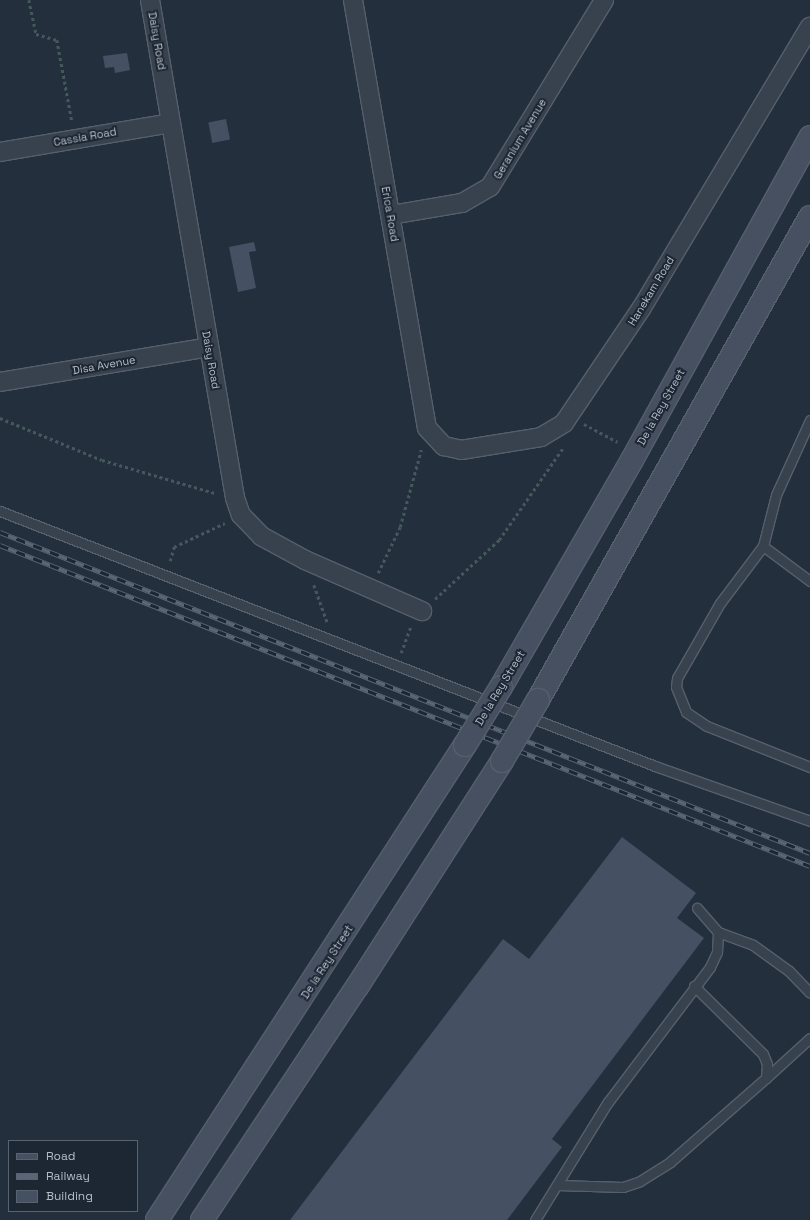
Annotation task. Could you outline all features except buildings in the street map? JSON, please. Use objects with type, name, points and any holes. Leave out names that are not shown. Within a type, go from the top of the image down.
[{"type":"main road","name":"De la Rey Street","points":[[157,1220],[465,745],[501,687],[632,460],[810,137]]},
{"type":"main road","points":[[202,1220],[357,987],[502,760],[538,700],[810,217]]},
{"type":"street","name":"Daisy Road","points":[[150,0],[235,498],[242,515],[261,536],[305,560],[422,611]]},
{"type":"street","name":"Erica Road","points":[[353,0],[427,428]]},
{"type":"street","name":"Geranium Avenue","points":[[391,215],[462,203],[490,187],[604,0]]},
{"type":"street","name":"Hanekam Road","points":[[558,428],[637,316],[810,27]]},
{"type":"street","name":"Cassia Road","points":[[0,152],[171,123]]},
{"type":"street","name":"Disa Avenue","points":[[0,382],[209,347]]},
{"type":"street","points":[[427,428],[444,446],[461,450],[541,436],[558,428]]},
{"type":"lane","points":[[810,420],[776,495],[763,546],[720,603],[677,678],[676,687],[686,712],[707,726],[810,766]]},
{"type":"lane","points":[[0,511],[166,573],[655,766],[810,821]]},
{"type":"lane","points":[[763,546],[810,581]]},
{"type":"lane","points":[[697,908],[718,932],[753,945],[789,971],[810,993]]},
{"type":"lane","points":[[536,1220],[608,1102],[694,986],[717,952],[718,932]]},
{"type":"lane","points":[[694,986],[764,1054],[767,1064],[766,1078]]},
{"type":"lane","points":[[557,1185],[623,1187],[640,1181],[670,1162],[810,1038]]},
{"type":"path","points":[[29,0],[36,34],[57,40],[74,139]]},
{"type":"path","points":[[0,418],[102,460],[235,498]]},
{"type":"path","points":[[578,428],[582,423],[618,442]]},
{"type":"path","points":[[370,588],[400,527],[427,428]]},
{"type":"path","points":[[399,665],[405,633],[422,611],[499,540],[566,443],[558,428]]},
{"type":"path","points":[[166,573],[174,547],[242,515]]},
{"type":"path","points":[[305,560],[333,639]]},
{"type":"railway","points":[[0,532],[810,853]]},
{"type":"railway","points":[[0,545],[810,866]]}]
